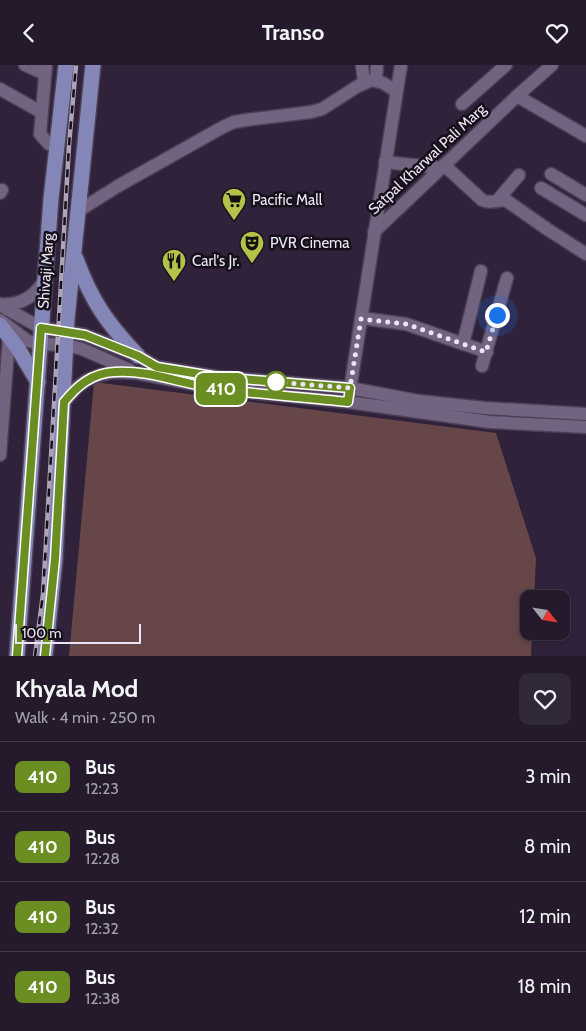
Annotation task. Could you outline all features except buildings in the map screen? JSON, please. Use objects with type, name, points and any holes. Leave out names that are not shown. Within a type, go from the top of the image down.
[{"type":"main road","name":"Shivaji Marg","points":[[17,656],[56,144],[66,65]]},
{"type":"main road","name":"Shivaji Marg","points":[[45,656],[55,559],[68,319],[93,65]]},
{"type":"main road","points":[[75,255],[86,285],[99,309],[115,331],[138,356]]},
{"type":"main road","points":[[5,331],[38,382]]},
{"type":"street","points":[[25,65],[45,70],[40,134],[49,144],[56,144]]},
{"type":"street","points":[[362,65],[370,82],[396,91]]},
{"type":"street","points":[[80,210],[118,186],[234,122],[322,109],[370,82],[377,65]]},
{"type":"street","points":[[374,231],[401,65]]},
{"type":"street","points":[[462,104],[506,65]]},
{"type":"street","name":"Satpal Kharwal Pali Marg","points":[[348,402],[374,231],[552,65]]},
{"type":"street","points":[[0,89],[41,112]]},
{"type":"street","points":[[518,96],[586,136]]},
{"type":"street","points":[[386,162],[442,167],[478,198],[488,203],[503,199],[508,201],[546,229],[586,254]]},
{"type":"street","points":[[551,174],[586,195]]},
{"type":"street","points":[[497,201],[518,175]]},
{"type":"street","points":[[541,188],[586,215]]},
{"type":"street","points":[[463,344],[481,271]]},
{"type":"street","points":[[0,304],[18,303],[27,299],[42,286],[46,277]]},
{"type":"street","points":[[482,366],[507,278]]},
{"type":"street","points":[[0,304],[41,328],[67,338],[82,349],[136,373]]},
{"type":"street","points":[[361,319],[406,324],[486,352]]},
{"type":"street","points":[[0,320],[28,341],[41,344],[85,335],[138,356],[157,367],[218,377],[350,388],[420,401],[485,408],[586,414]]},
{"type":"street","points":[[0,455],[5,331]]},
{"type":"street","points":[[64,402],[76,388],[87,380],[114,372],[136,373],[218,389],[348,402],[490,422],[586,427]]},
{"type":"shaded area","points":[[94,382],[496,433],[536,558],[534,590],[520,590],[520,640],[532,640],[531,656],[69,656]]},
{"type":"railway","points":[[35,656],[43,594],[69,145],[76,65]]},
{"type":"bus line","name":"410","points":[[17,656],[31,486],[41,328],[85,335],[138,356],[157,367],[218,377],[350,388],[348,402],[218,389],[136,373],[114,372],[87,380],[76,388],[64,402],[55,559],[45,656]]},
{"type":"place","name":"Pacific Mall","points":[[234,221]]},
{"type":"place","name":"PVR Cinema","points":[[252,264]]},
{"type":"place","name":"Carl's Jr.","points":[[174,282]]},
{"type":"route","points":[[276,382],[350,388],[361,319],[406,324],[486,352],[497,315]]}]
